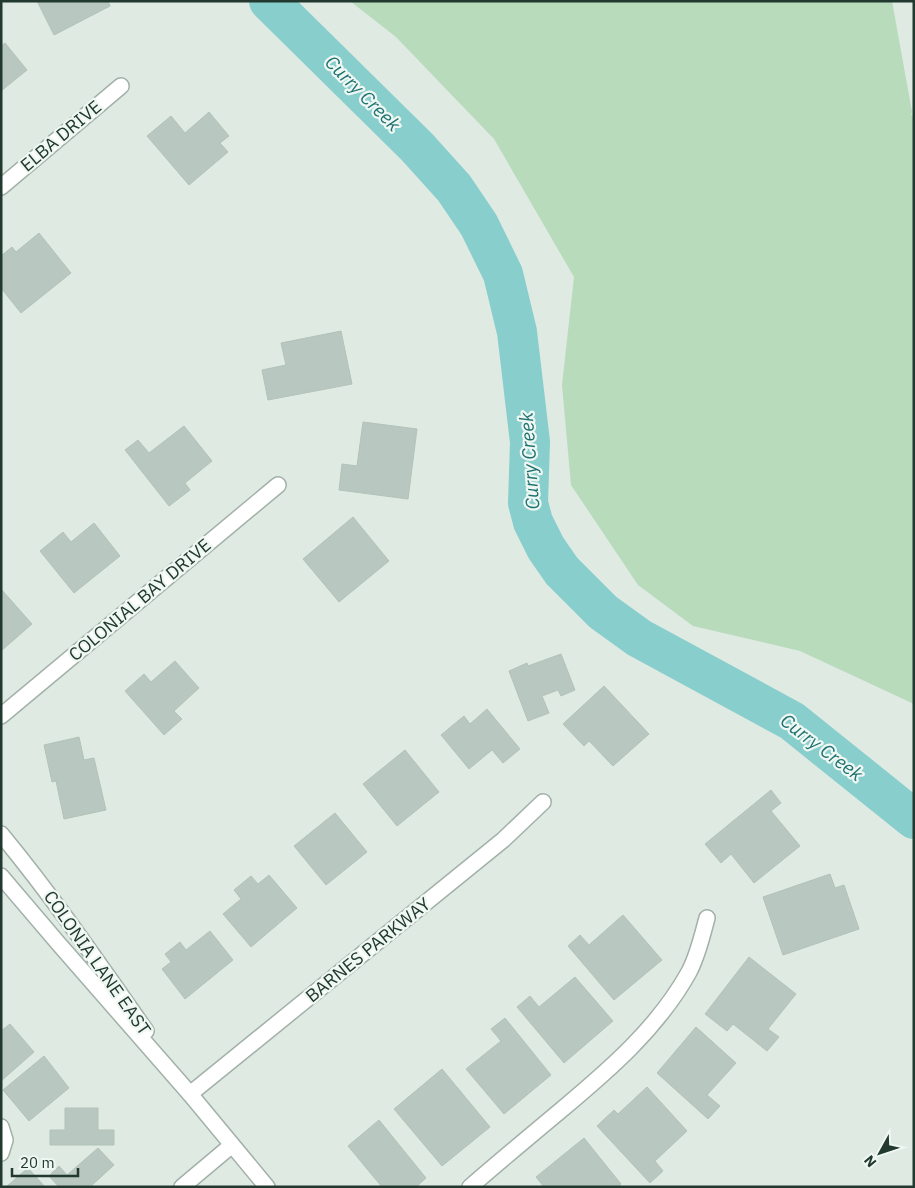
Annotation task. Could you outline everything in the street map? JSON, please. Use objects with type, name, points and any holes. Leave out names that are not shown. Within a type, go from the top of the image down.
[{"type":"street","name":"ELBA DRIVE","points":[[1,187],[121,86]]},
{"type":"street","name":"COLONIAL BAY DRIVE","points":[[1,716],[278,485]]},
{"type":"street","name":"BARNES PARKWAY","points":[[190,1094],[503,840],[543,802]]},
{"type":"street","name":"COLONIA LANE EAST","points":[[1,834],[72,925],[190,1094]]},
{"type":"street","name":"COLONIA LANE EAST","points":[[1,876],[190,1094],[266,1187]]},
{"type":"street","points":[[470,1187],[600,1077],[630,1049],[661,1014],[689,971],[700,947],[707,918]]},
{"type":"street","points":[[182,1187],[232,1145]]},
{"type":"green space","points":[[350,1],[892,1],[911,115],[914,117],[914,704],[800,651],[693,626],[638,585],[571,485],[562,385],[574,277],[494,139],[396,37]]},
{"type":"building","points":[[37,1],[108,1],[110,6],[54,35]]},
{"type":"building","points":[[5,43],[27,70],[1,91],[1,46]]},
{"type":"building","points":[[209,112],[229,136],[220,143],[228,152],[189,185],[147,136],[171,116],[185,133]]},
{"type":"building","points":[[39,233],[71,273],[21,313],[1,288],[1,256],[12,247],[16,252]]},
{"type":"building","points":[[341,331],[352,384],[268,400],[262,370],[286,365],[281,343]]},
{"type":"building","points":[[363,422],[417,429],[408,499],[339,490],[342,464],[357,466]]},
{"type":"building","points":[[184,426],[212,461],[185,483],[190,490],[169,506],[125,450],[138,440],[149,453]]},
{"type":"building","points":[[353,517],[389,561],[339,602],[303,559]]},
{"type":"building","points":[[94,523],[120,556],[74,593],[40,551],[63,532],[71,542]]},
{"type":"building","points":[[1,589],[32,624],[1,651]]},
{"type":"building","points":[[561,654],[575,690],[561,696],[558,690],[542,696],[549,713],[528,721],[509,671],[527,663],[528,666]]},
{"type":"building","points":[[175,661],[199,688],[174,711],[182,719],[164,735],[125,691],[144,674],[151,682]]},
{"type":"building","points":[[604,686],[649,734],[613,766],[589,741],[584,746],[563,724]]},
{"type":"building","points":[[487,709],[520,749],[503,763],[492,750],[469,769],[441,735],[464,716],[470,724]]},
{"type":"building","points":[[79,737],[84,760],[94,758],[106,810],[64,819],[56,781],[52,782],[44,745]]},
{"type":"building","points":[[405,750],[439,792],[397,826],[363,784]]},
{"type":"building","points":[[771,790],[781,803],[771,811],[800,846],[754,883],[731,854],[721,863],[705,844]]},
{"type":"building","points":[[335,813],[367,852],[326,885],[294,846]]},
{"type":"building","points":[[830,874],[835,888],[844,885],[859,929],[783,955],[763,897]]},
{"type":"building","points":[[269,875],[297,908],[251,947],[223,914],[241,899],[234,890],[251,876],[258,884]]},
{"type":"building","points":[[623,915],[662,960],[614,1000],[568,946],[580,935],[589,945]]},
{"type":"building","points":[[210,931],[233,960],[185,999],[162,969],[171,962],[165,954],[180,942],[186,950]]},
{"type":"building","points":[[749,957],[796,994],[768,1029],[779,1037],[767,1051],[733,1024],[727,1031],[705,1014]]},
{"type":"building","points":[[575,977],[613,1021],[564,1063],[517,1007],[530,996],[539,1007]]},
{"type":"building","points":[[505,1018],[551,1075],[504,1114],[466,1069],[501,1041],[491,1029]]},
{"type":"building","points":[[10,1024],[34,1052],[1,1081],[1,1031]]},
{"type":"building","points":[[696,1027],[736,1063],[707,1095],[720,1106],[708,1119],[657,1073]]},
{"type":"building","points":[[44,1056],[69,1088],[29,1121],[3,1090]]},
{"type":"building","points":[[442,1069],[490,1127],[442,1166],[394,1109]]},
{"type":"building","points":[[647,1087],[687,1131],[655,1161],[663,1171],[650,1183],[597,1126],[614,1110],[618,1114]]},
{"type":"building","points":[[65,1108],[98,1108],[98,1130],[114,1130],[114,1145],[50,1145],[50,1130],[65,1130]]},
{"type":"building","points":[[379,1120],[426,1178],[416,1187],[382,1187],[348,1146]]},
{"type":"building","points":[[584,1138],[621,1184],[618,1187],[544,1187],[536,1177]]},
{"type":"building","points":[[98,1148],[114,1165],[90,1187],[59,1187],[49,1176],[59,1166],[67,1175]]},
{"type":"building","points":[[28,1168],[45,1187],[6,1187]]},
{"type":"waterway","name":"Curry Creek","points":[[269,1],[417,147],[454,188],[479,225],[503,274],[517,332],[530,442],[528,503],[533,522],[546,548],[562,571],[603,612],[639,638],[792,721],[914,819]]}]
